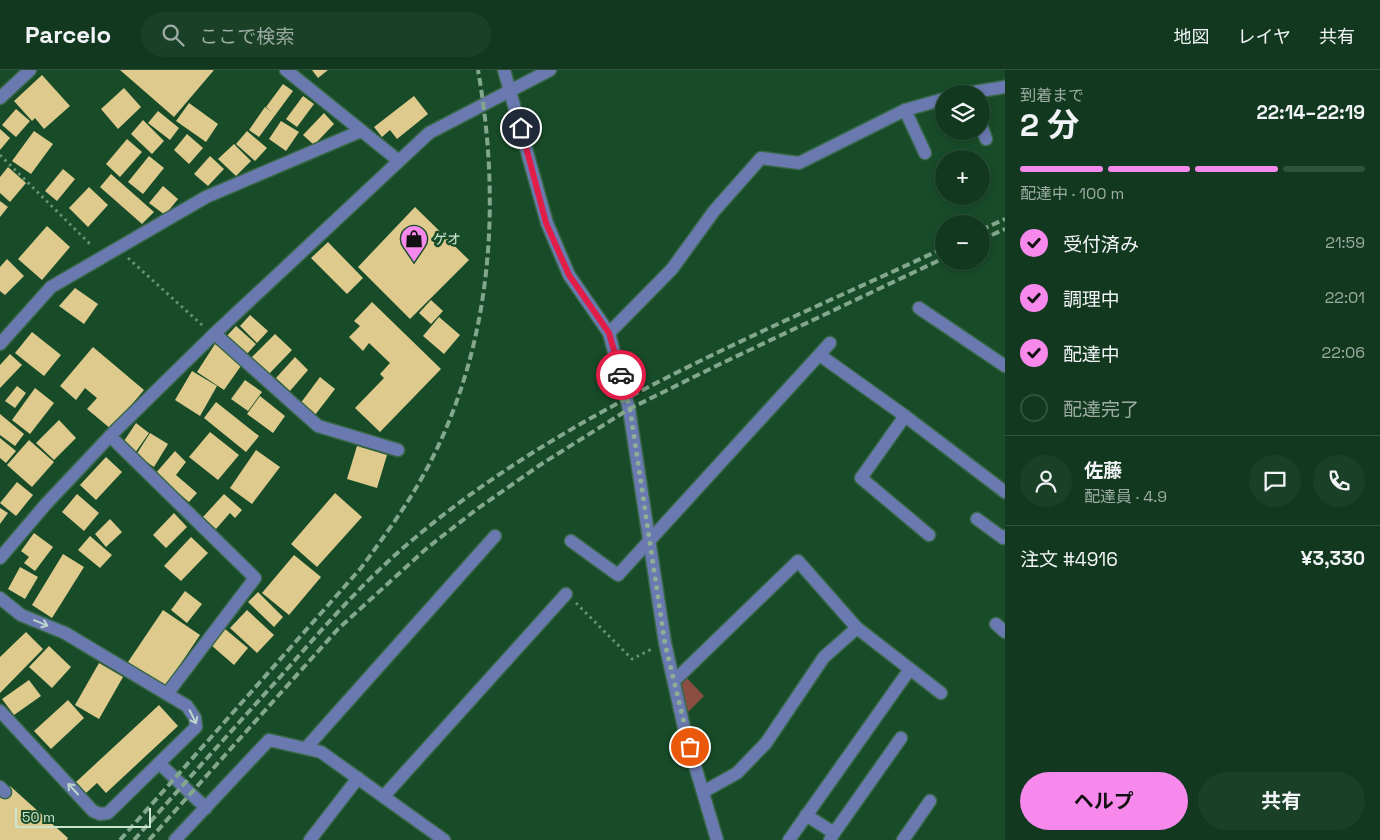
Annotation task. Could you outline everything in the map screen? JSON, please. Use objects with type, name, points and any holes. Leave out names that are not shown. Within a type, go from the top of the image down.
[{"type":"street","points":[[0,98],[30,70]]},
{"type":"street","points":[[286,70],[399,161]]},
{"type":"street","points":[[504,70],[546,223],[569,275],[609,333],[630,409],[665,644],[685,732],[717,840]]},
{"type":"street","points":[[0,558],[46,504],[110,436],[214,334],[429,133],[550,70]]},
{"type":"street","points":[[990,89],[1005,87]]},
{"type":"street","points":[[609,333],[672,269],[714,211],[761,158],[800,163],[905,110],[935,102]]},
{"type":"street","points":[[905,110],[925,153]]},
{"type":"street","points":[[0,344],[51,287],[104,258],[206,197],[361,131]]},
{"type":"street","points":[[919,308],[1005,366]]},
{"type":"street","points":[[214,334],[318,426],[398,450]]},
{"type":"street","points":[[571,542],[618,576],[830,343]]},
{"type":"street","points":[[820,356],[905,416],[1005,492]]},
{"type":"street","points":[[905,416],[862,478],[929,535]]},
{"type":"street","points":[[110,436],[255,578],[167,694]]},
{"type":"street","points":[[977,519],[1003,538],[1005,536]]},
{"type":"street","points":[[306,748],[495,536]]},
{"type":"street","points":[[674,681],[798,561],[858,628],[941,693]]},
{"type":"street","points":[[384,796],[566,594]]},
{"type":"street","points":[[0,598],[21,615],[65,633],[187,706],[196,718],[196,727],[108,813],[100,814],[93,811],[0,711]]},
{"type":"street","points":[[703,792],[737,773],[766,743],[824,657],[858,628]]},
{"type":"street","points":[[789,840],[910,669]]},
{"type":"street","points":[[806,815],[832,837],[900,738]]},
{"type":"street","points":[[175,840],[269,740],[321,752],[444,840]]},
{"type":"street","points":[[160,764],[206,808]]},
{"type":"street","points":[[310,840],[358,778]]},
{"type":"street","points":[[903,840],[930,802]]},
{"type":"path","points":[[0,155],[104,258]]},
{"type":"path","points":[[118,249],[214,334]]},
{"type":"path","points":[[566,594],[632,659],[665,644]]},
{"type":"shaded area","points":[[682,673],[704,696],[682,718],[674,681]]},
{"type":"building","points":[[120,70],[214,70],[174,117]]},
{"type":"building","points":[[312,70],[328,70],[318,78]]},
{"type":"building","points":[[42,75],[70,106],[44,129],[35,118],[32,121],[14,101]]},
{"type":"building","points":[[283,84],[293,91],[259,137],[249,130],[265,107],[272,112],[266,107]]},
{"type":"building","points":[[124,88],[141,107],[118,129],[101,109]]},
{"type":"building","points":[[303,96],[314,104],[297,127],[286,119]]},
{"type":"building","points":[[414,96],[428,114],[397,139],[390,130],[382,137],[374,127]]},
{"type":"building","points":[[189,103],[218,124],[206,142],[176,121]]},
{"type":"building","points":[[16,109],[30,121],[16,137],[2,125]]},
{"type":"building","points":[[158,111],[179,128],[170,140],[148,123]]},
{"type":"building","points":[[324,113],[334,124],[314,145],[303,135]]},
{"type":"building","points":[[143,120],[164,141],[152,154],[131,134]]},
{"type":"building","points":[[281,121],[299,132],[286,151],[269,139]]},
{"type":"building","points":[[0,129],[10,138],[0,150]]},
{"type":"building","points":[[34,131],[53,144],[31,174],[12,161]]},
{"type":"building","points":[[247,131],[267,148],[255,161],[236,144]]},
{"type":"building","points":[[187,134],[203,148],[189,164],[174,150]]},
{"type":"building","points":[[127,139],[142,152],[120,177],[106,164]]},
{"type":"building","points":[[234,144],[251,161],[236,176],[218,159]]},
{"type":"building","points":[[149,156],[164,168],[143,194],[128,182]]},
{"type":"building","points":[[210,156],[224,169],[208,186],[194,174]]},
{"type":"building","points":[[8,167],[26,183],[10,202],[0,193],[0,177]]},
{"type":"building","points":[[63,169],[75,179],[57,201],[45,191]]},
{"type":"building","points":[[111,174],[154,212],[142,224],[100,187]]},
{"type":"building","points":[[163,186],[178,199],[165,215],[149,203]]},
{"type":"building","points":[[89,187],[108,205],[88,227],[69,208]]},
{"type":"building","points":[[0,201],[8,207],[0,217]]},
{"type":"building","name":"ゲオ","points":[[415,207],[469,260],[410,319],[358,267]]},
{"type":"building","points":[[47,226],[70,247],[42,280],[18,259]]},
{"type":"building","points":[[328,242],[363,278],[347,294],[311,258]]},
{"type":"building","points":[[7,259],[24,276],[5,295],[0,291],[0,267]]},
{"type":"building","points":[[75,288],[98,304],[84,324],[59,306]]},
{"type":"building","points":[[431,300],[443,311],[431,324],[419,313]]},
{"type":"building","points":[[372,302],[441,369],[380,432],[355,408],[384,378],[380,374],[390,363],[369,343],[363,351],[349,337],[360,326],[354,321]]},
{"type":"building","points":[[250,315],[268,331],[257,343],[240,326]]},
{"type":"building","points":[[439,317],[460,335],[444,354],[423,336]]},
{"type":"building","points":[[236,326],[256,344],[245,356],[225,338]]},
{"type":"building","points":[[32,332],[61,355],[44,376],[15,353]]},
{"type":"building","points":[[275,334],[292,350],[268,375],[251,358]]},
{"type":"building","points":[[215,344],[243,363],[224,390],[197,372]]},
{"type":"building","points":[[93,347],[144,390],[111,429],[87,409],[97,398],[85,388],[76,400],[60,386]]},
{"type":"building","points":[[10,354],[22,365],[0,388],[0,365]]},
{"type":"building","points":[[295,357],[308,370],[290,391],[276,378]]},
{"type":"building","points":[[192,371],[217,386],[200,416],[175,400]]},
{"type":"building","points":[[320,377],[335,389],[315,415],[300,404]]},
{"type":"building","points":[[245,380],[262,392],[248,411],[231,399]]},
{"type":"building","points":[[17,386],[26,393],[15,408],[5,401]]},
{"type":"building","points":[[35,388],[54,403],[30,434],[12,420]]},
{"type":"building","points":[[260,396],[285,416],[273,433],[247,414]]},
{"type":"building","points":[[216,402],[259,436],[246,452],[204,418]]},
{"type":"building","points":[[0,414],[24,434],[15,446],[0,435]]},
{"type":"building","points":[[59,420],[76,438],[54,460],[36,443]]},
{"type":"building","points":[[136,423],[149,433],[135,453],[122,444]]},
{"type":"building","points":[[210,432],[239,455],[218,480],[189,457]]},
{"type":"building","points":[[150,433],[168,444],[154,467],[136,455]]},
{"type":"building","points":[[0,438],[16,451],[6,463],[0,458]]},
{"type":"building","points":[[29,440],[54,462],[32,487],[7,465]]},
{"type":"building","points":[[357,446],[387,455],[377,488],[347,479]]},
{"type":"building","points":[[256,450],[280,467],[252,504],[230,488]]},
{"type":"building","points":[[175,451],[186,462],[176,475],[197,493],[189,502],[155,474]]},
{"type":"building","points":[[106,457],[122,472],[96,500],[80,485]]},
{"type":"building","points":[[17,482],[33,495],[16,516],[0,503]]},
{"type":"building","points":[[335,493],[362,517],[317,567],[291,544]]},
{"type":"building","points":[[77,494],[99,513],[84,531],[62,512]]},
{"type":"building","points":[[224,494],[242,510],[235,518],[230,513],[216,529],[203,517]]},
{"type":"building","points":[[0,508],[8,513],[0,524]]},
{"type":"building","points":[[174,513],[187,527],[166,548],[153,535]]},
{"type":"building","points":[[110,519],[122,532],[106,547],[95,534]]},
{"type":"building","points":[[34,533],[53,547],[35,571],[24,563],[29,557],[21,551]]},
{"type":"building","points":[[90,536],[112,555],[100,568],[78,550]]},
{"type":"building","points":[[191,537],[208,553],[181,581],[164,566]]},
{"type":"building","points":[[63,554],[84,567],[52,618],[32,605]]},
{"type":"building","points":[[294,555],[321,577],[289,615],[262,593]]},
{"type":"building","points":[[20,567],[38,577],[25,599],[8,589]]},
{"type":"building","points":[[185,591],[202,604],[187,623],[171,610]]},
{"type":"building","points":[[258,592],[283,617],[274,627],[248,602]]},
{"type":"building","points":[[163,610],[200,635],[165,687],[128,662]]},
{"type":"building","points":[[247,610],[274,635],[257,653],[230,628]]},
{"type":"building","points":[[225,629],[248,648],[234,665],[211,645]]},
{"type":"building","points":[[26,632],[43,649],[0,693],[0,657]]},
{"type":"building","points":[[49,646],[71,667],[52,688],[29,667]]},
{"type":"building","points":[[99,663],[123,677],[99,719],[75,705]]},
{"type":"building","points":[[29,680],[41,696],[14,715],[2,699]]},
{"type":"building","points":[[68,700],[84,718],[51,749],[34,731]]},
{"type":"building","points":[[159,705],[178,726],[106,793],[97,783],[86,793],[76,782]]},
{"type":"building","points":[[10,786],[68,838],[67,840],[0,840],[0,798]]},
{"type":"railway","points":[[120,840],[361,568],[417,486],[447,427],[464,378],[477,328],[486,277],[489,173],[478,70]]},
{"type":"railway","points":[[990,226],[1005,219]]},
{"type":"railway","points":[[990,236],[1005,229]]},
{"type":"railway","points":[[134,840],[329,621],[363,586],[416,537],[474,492],[537,450],[602,412],[670,376],[739,342],[935,252]]},
{"type":"railway","points":[[149,840],[338,629],[427,548],[477,509],[540,465],[629,409],[935,262]]},
{"type":"way so far","points":[[621,375],[630,409],[665,644],[690,747]]},
{"type":"place","name":"ゲオ","points":[[414,263]]},
{"type":"route","points":[[521,128],[546,223],[569,275],[609,333],[621,375]]}]
